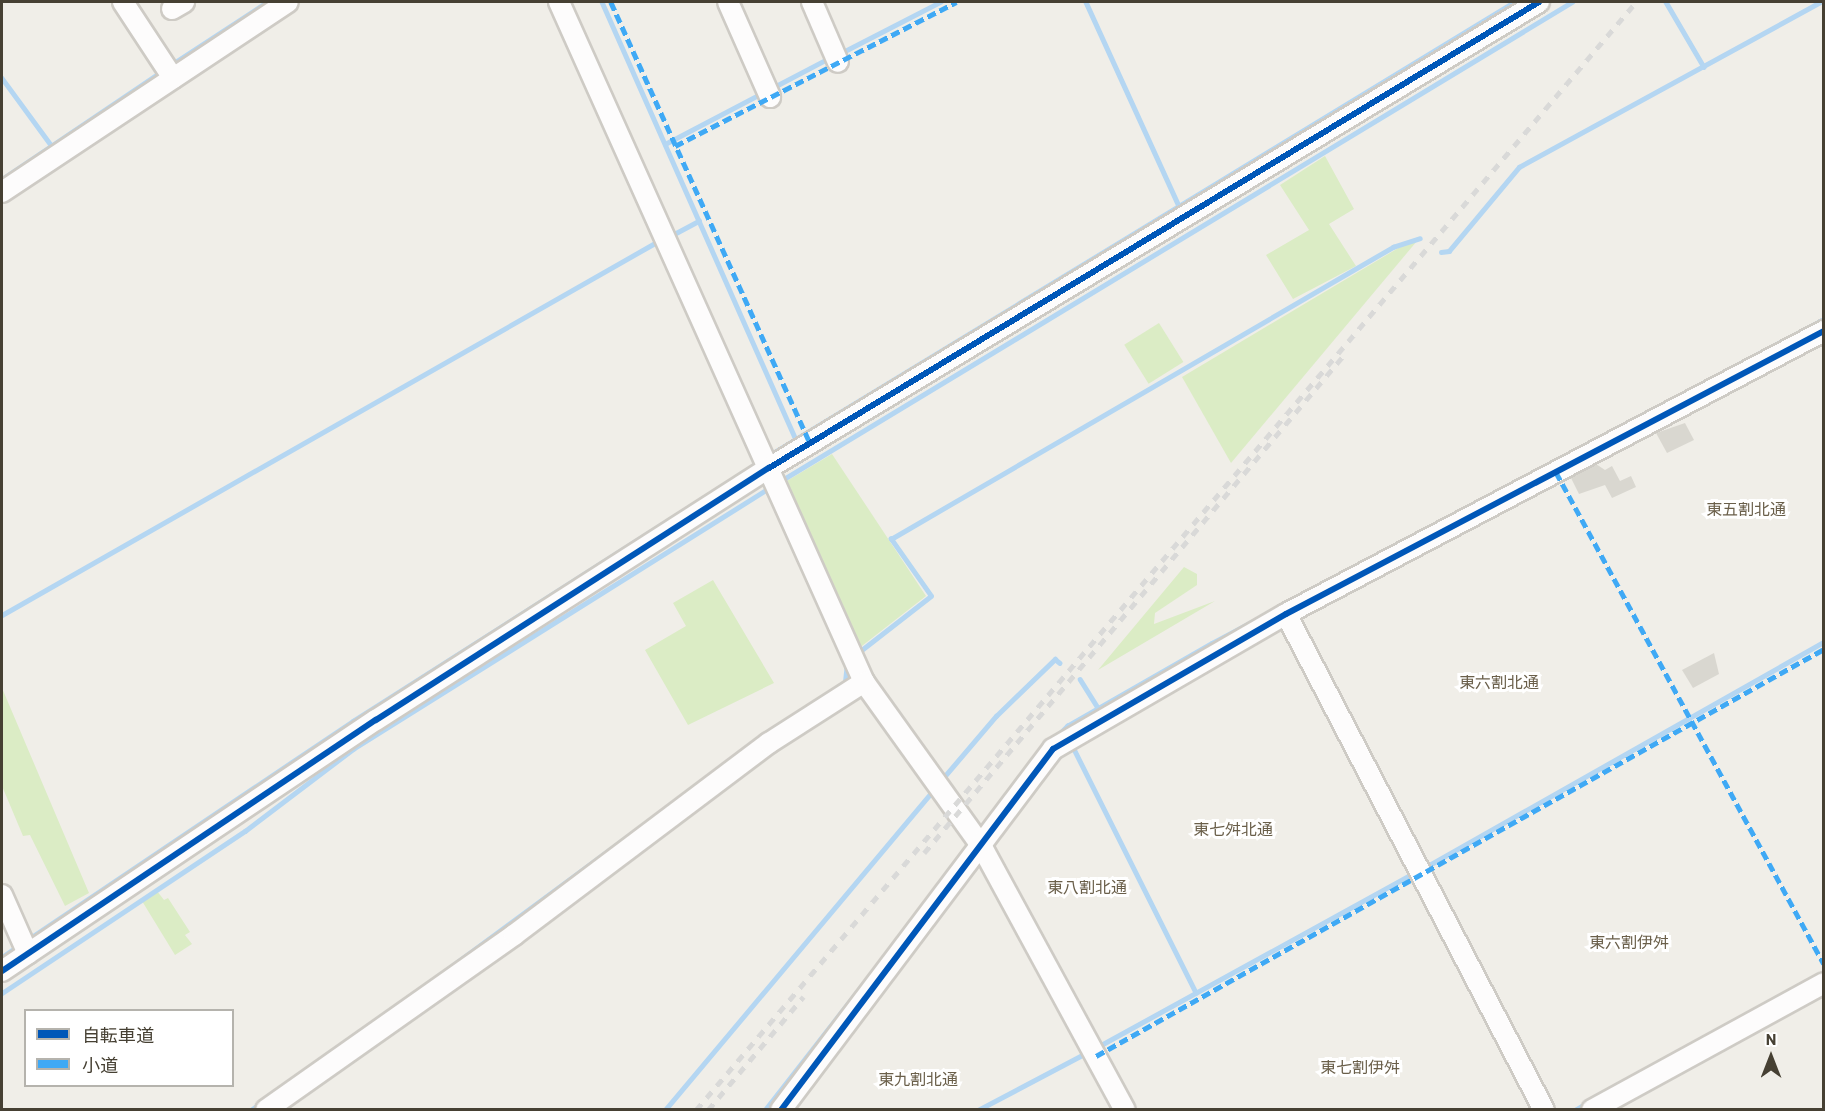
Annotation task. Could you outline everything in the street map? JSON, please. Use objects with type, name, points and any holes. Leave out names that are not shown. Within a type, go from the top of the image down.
[{"type":"street","points":[[123,2],[169,71]]},
{"type":"street","points":[[2,192],[169,71],[286,2]]},
{"type":"street","points":[[559,2],[864,682],[953,812],[977,841],[1125,1110]]},
{"type":"street","points":[[728,2],[768,93]]},
{"type":"street","points":[[812,2],[836,58]]},
{"type":"street","points":[[2,972],[24,947],[770,470],[1539,2]]},
{"type":"street","points":[[781,1110],[977,841],[1053,749],[1286,614],[1824,331]]},
{"type":"street","points":[[1286,614],[1544,1110]]},
{"type":"street","points":[[266,1110],[514,935],[769,743],[864,682]]},
{"type":"street","points":[[2,895],[24,947]]},
{"type":"street","points":[[1592,1110],[1824,983]]},
{"type":"green space","points":[[1325,156],[1354,209],[1329,224],[1356,266],[1293,299],[1266,255],[1309,230],[1280,185]]},
{"type":"green space","points":[[1410,241],[1417,241],[1231,463],[1182,377]]},
{"type":"green space","points":[[1159,323],[1183,362],[1149,384],[1124,345]]},
{"type":"green space","points":[[832,454],[926,596],[858,649],[785,482]]},
{"type":"green space","points":[[1184,567],[1197,574],[1197,585],[1155,613],[1154,624],[1215,601],[1098,670]]},
{"type":"green space","points":[[713,580],[774,683],[688,725],[645,650],[686,626],[673,603]]},
{"type":"green space","points":[[2,688],[89,893],[65,906],[30,835],[23,836],[2,786]]},
{"type":"green space","points":[[157,891],[164,900],[168,898],[190,932],[185,935],[192,944],[175,955],[142,901]]},
{"type":"building","points":[[1685,423],[1694,440],[1667,453],[1656,433]]},
{"type":"building","points":[[1596,464],[1605,470],[1612,466],[1620,481],[1631,476],[1636,487],[1612,498],[1605,485],[1579,494],[1571,478]]},
{"type":"building","points":[[1714,653],[1719,674],[1693,688],[1682,670]]},
{"type":"waterway","points":[[171,65],[267,2]]},
{"type":"waterway","points":[[602,2],[796,439]]},
{"type":"waterway","points":[[839,54],[940,2]]},
{"type":"waterway","points":[[1086,2],[1179,206]]},
{"type":"waterway","points":[[768,456],[1514,2]]},
{"type":"waterway","points":[[779,482],[1572,2]]},
{"type":"waterway","points":[[1666,2],[1704,67]]},
{"type":"waterway","points":[[1441,252],[1449,251],[1519,167],[1820,2]]},
{"type":"waterway","points":[[772,88],[831,57]]},
{"type":"waterway","points":[[2,179],[162,71]]},
{"type":"waterway","points":[[2,78],[51,145]]},
{"type":"waterway","points":[[665,144],[762,93]]},
{"type":"waterway","points":[[676,233],[699,221]]},
{"type":"waterway","points":[[859,652],[931,596],[891,539],[1393,247],[1420,238]]},
{"type":"waterway","points":[[2,615],[655,243]]},
{"type":"waterway","points":[[1053,740],[1067,726],[1212,643],[1824,319]]},
{"type":"waterway","points":[[27,940],[353,721],[759,462]]},
{"type":"waterway","points":[[2,993],[245,831],[353,749],[772,486]]},
{"type":"waterway","points":[[1424,868],[1824,642]]},
{"type":"waterway","points":[[944,777],[996,716],[1055,659],[1060,663]]},
{"type":"waterway","points":[[830,692],[845,682],[847,663]]},
{"type":"waterway","points":[[1080,679],[1098,708]]},
{"type":"waterway","points":[[418,991],[768,733]]},
{"type":"waterway","points":[[1072,745],[1196,993]]},
{"type":"waterway","points":[[665,1110],[931,793]]},
{"type":"waterway","points":[[1101,1045],[1414,873]]},
{"type":"waterway","points":[[2,957],[18,946]]},
{"type":"waterway","points":[[765,1110],[871,974]]},
{"type":"waterway","points":[[978,1110],[1084,1054]]},
{"type":"waterway","points":[[251,1110],[262,1102]]},
{"type":"waterway","points":[[1575,1110],[1589,1102]]},
{"type":"railway","points":[[696,1110],[1636,2]]},
{"type":"railway","points":[[924,853],[1344,355]]},
{"type":"railway","points":[[708,1110],[803,997]]},
{"type":"marked path","points":[[611,2],[810,443]]},
{"type":"marked path","points":[[675,146],[956,2]]},
{"type":"marked path","points":[[1556,472],[1824,964]]},
{"type":"marked path","points":[[1096,1056],[1824,649]]},
{"type":"cycle path","points":[[2,971],[376,720],[769,468],[1539,2]]},
{"type":"cycle path","points":[[781,1110],[1053,749],[1286,614],[1824,331]]},
{"type":"district","name":"東五割北通","points":[[1746,509]]},
{"type":"district","name":"東六割北通","points":[[1499,682]]},
{"type":"district","name":"東七舛北通","points":[[1233,829]]},
{"type":"district","name":"東八割北通","points":[[1087,887]]},
{"type":"district","name":"東六割伊舛","points":[[1629,942]]},
{"type":"district","name":"東七割伊舛","points":[[1360,1067]]},
{"type":"district","name":"東九割北通","points":[[918,1079]]}]
